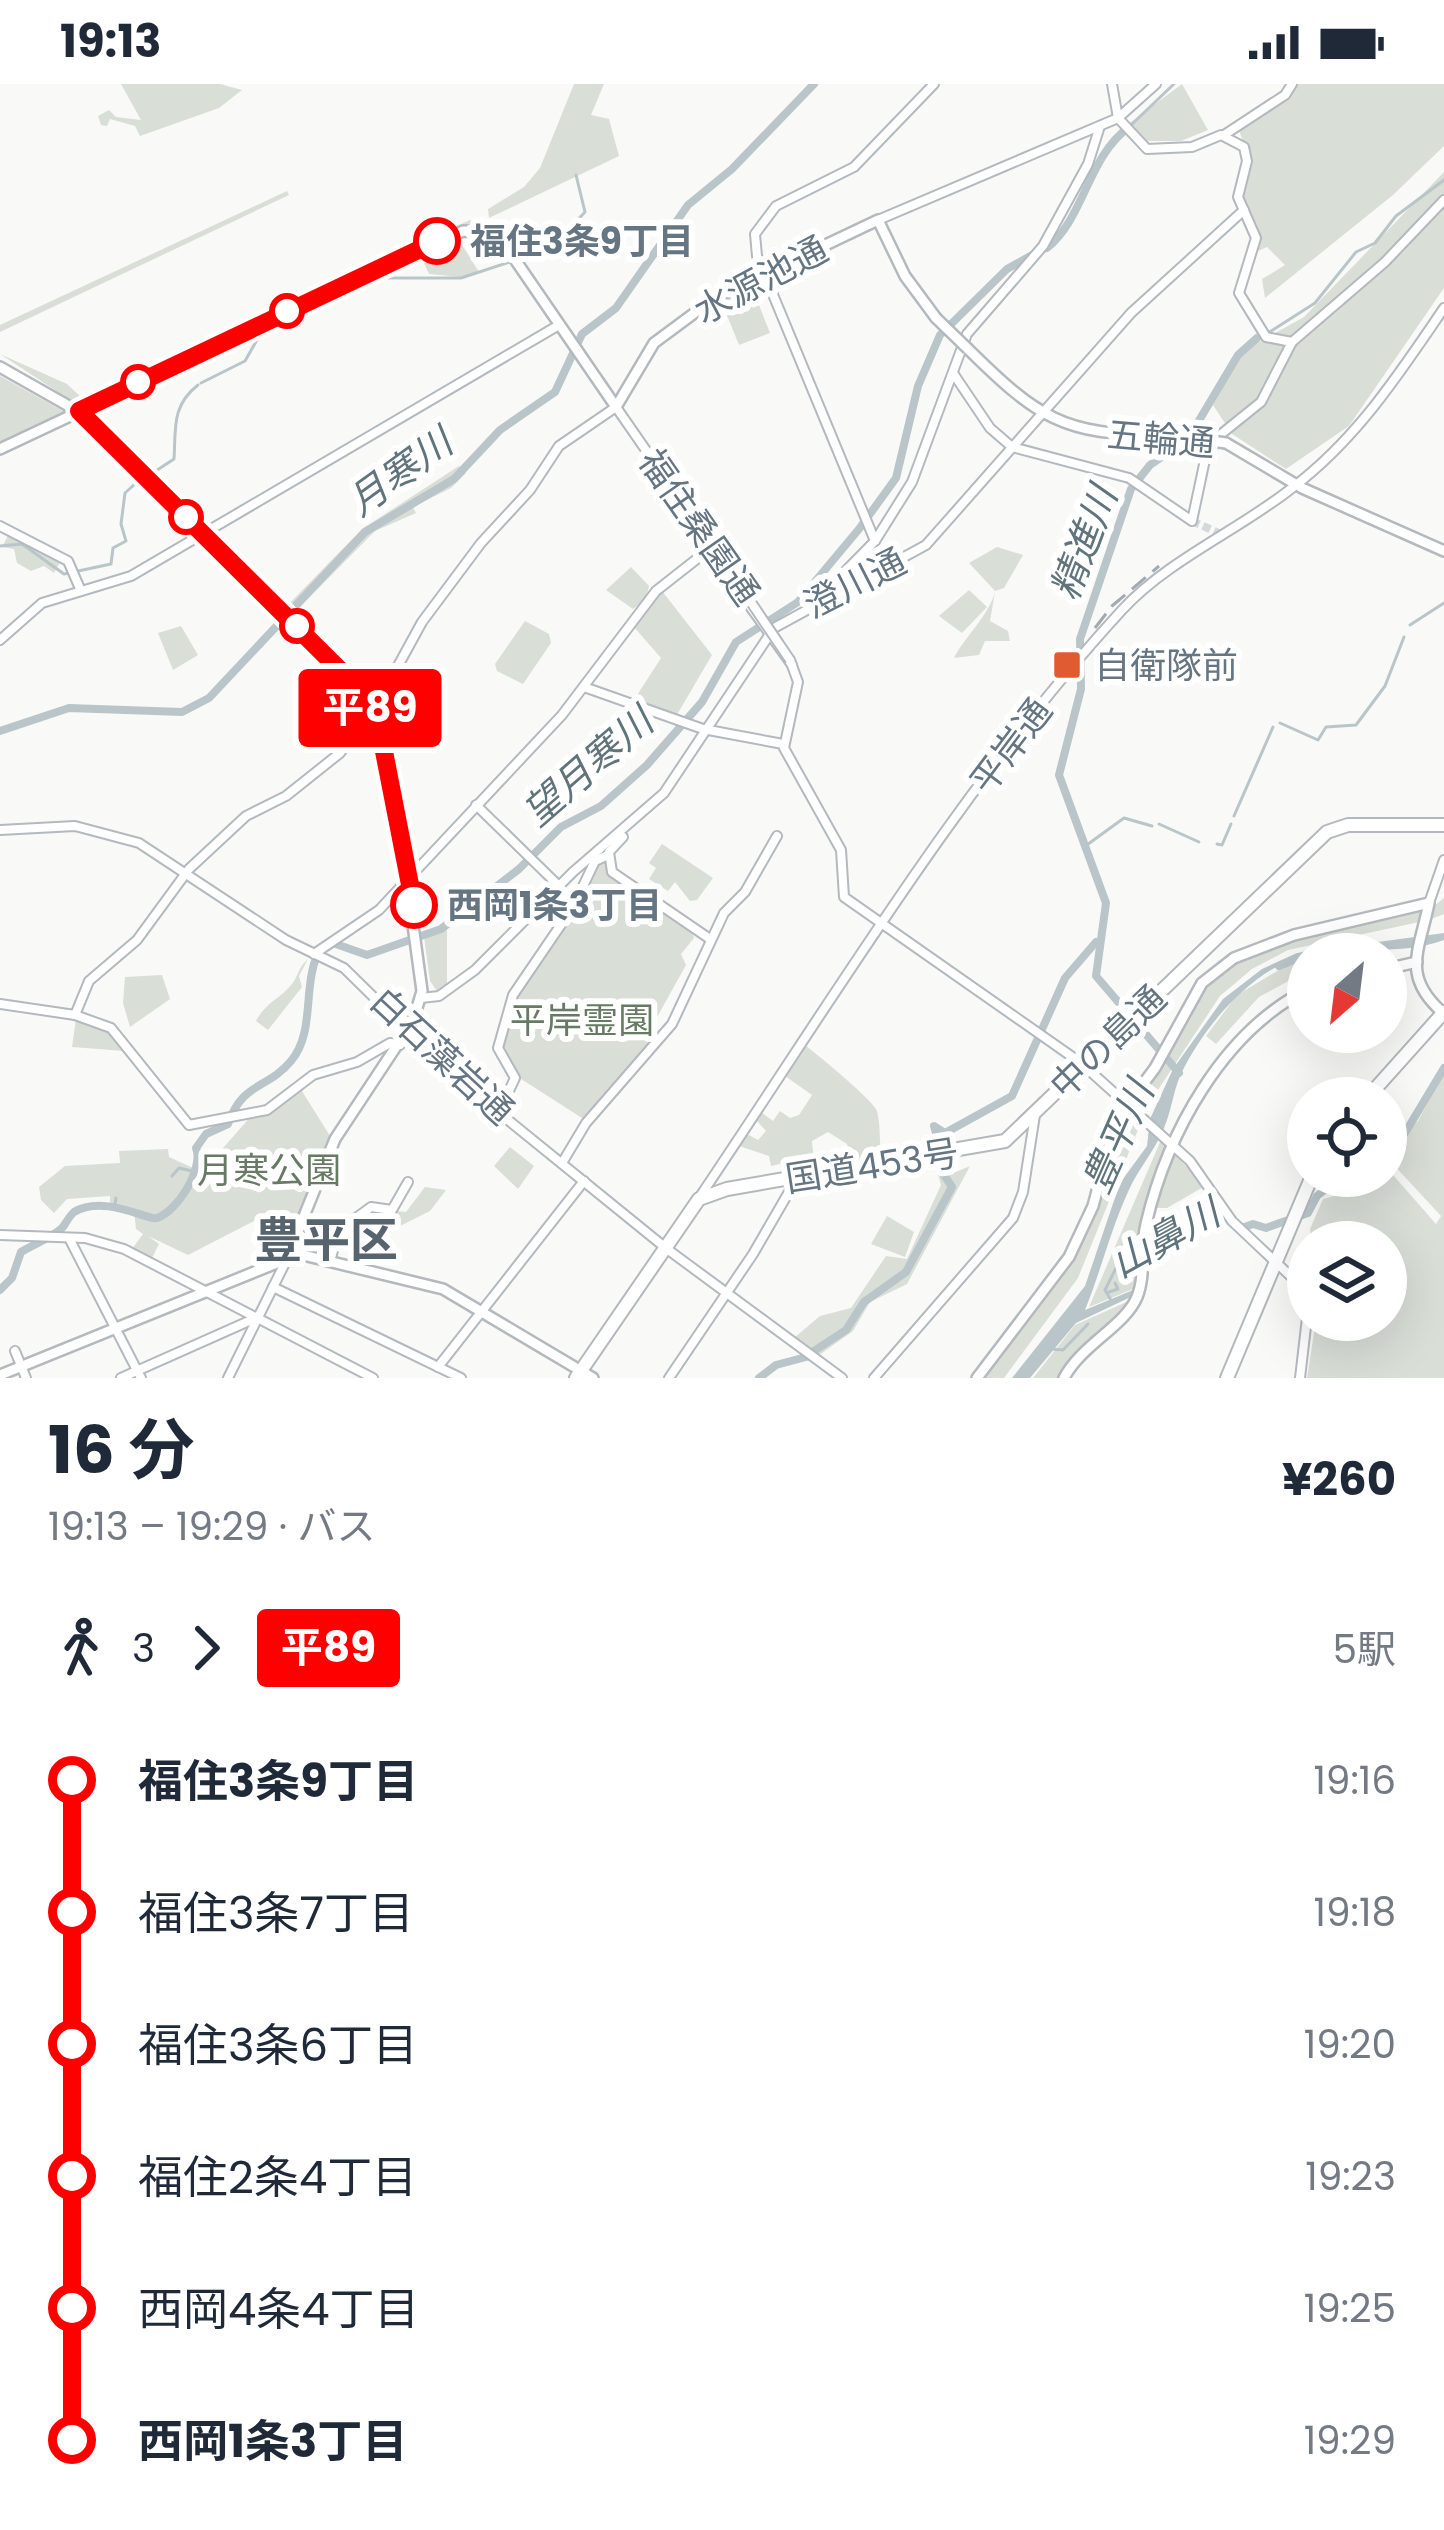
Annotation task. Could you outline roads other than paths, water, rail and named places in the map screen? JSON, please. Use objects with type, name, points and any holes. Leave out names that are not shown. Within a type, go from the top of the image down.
[{"type":"highway","name":"中の島通","points":[[1034,1120],[1330,830],[1444,825]]},
{"type":"highway","points":[[1386,1077],[1443,1013]]},
{"type":"highway","name":"国道453号","points":[[699,1199],[727,1189],[995,1146],[1034,1120]]},
{"type":"highway","points":[[1227,1378],[1304,1197]]},
{"type":"highway","name":"平岸通","points":[[583,1375],[699,1199]]},
{"type":"main road","name":"水源池通","points":[[616,407],[660,337],[720,294],[878,220]]},
{"type":"main road","name":"五輪通","points":[[878,220],[905,276],[936,318],[1042,415],[1096,434],[1162,434],[1226,443],[1296,485],[1444,551]]},
{"type":"main road","name":"福住桑園通","points":[[0,447],[464,231],[487,232],[500,240],[616,407]]},
{"type":"main road","points":[[0,365],[76,411],[354,682],[371,713],[417,929],[423,998],[408,1033],[334,1139],[288,1258]]},
{"type":"main road","points":[[976,1378],[1078,1242],[1112,1132],[1164,1053],[1191,996],[1234,958],[1324,926],[1428,905],[1415,979]]},
{"type":"main road","points":[[1407,964],[1417,961]]},
{"type":"main road","points":[[1407,968],[1423,995],[1443,1013]]},
{"type":"main road","points":[[1064,1378],[1086,1347],[1132,1307],[1141,1283],[1147,1220],[1173,1145],[1197,1099],[1240,1041],[1287,1001]]},
{"type":"main road","points":[[4,1377],[288,1258],[358,1267],[437,1286],[583,1375]]},
{"type":"main road","points":[[330,1262],[429,1287],[481,1313]]},
{"type":"street","points":[[875,541],[754,242],[772,208],[854,167],[934,84]]},
{"type":"street","points":[[1112,84],[1122,125],[1147,149],[1161,151],[1229,132],[1285,95],[1292,84]]},
{"type":"street","name":"水源池通","points":[[878,220],[1100,126],[1122,125],[1156,84]]},
{"type":"street","points":[[819,602],[875,541],[912,482],[968,331],[1043,246],[1086,168],[1100,126]]},
{"type":"street","points":[[1229,132],[1246,157],[1238,197],[1256,238],[1239,280],[1241,297],[1265,337],[1292,342]]},
{"type":"street","points":[[953,373],[990,428],[1012,447],[1136,484],[1192,521],[1199,469],[1227,429],[1262,402],[1292,342],[1385,262],[1444,200]]},
{"type":"street","name":"澄川通","points":[[423,998],[439,996],[475,970],[679,776],[769,630],[919,551],[1129,315],[1244,210]]},
{"type":"street","name":"平岸通","points":[[699,1199],[985,779],[1080,657],[1136,597],[1296,485],[1352,437],[1444,308]]},
{"type":"street","points":[[0,640],[37,606],[131,576],[559,325]]},
{"type":"street","name":"水源池通","points":[[75,1015],[89,981],[137,940],[185,872],[246,815],[286,796],[334,758],[371,713],[419,627],[481,543],[530,490],[559,446],[616,407]]},
{"type":"street","name":"福住桑園通","points":[[616,407],[791,663]]},
{"type":"street","points":[[0,526],[68,561],[80,591]]},
{"type":"street","points":[[314,954],[374,915],[584,687],[656,591],[712,547]]},
{"type":"street","points":[[727,568],[791,663],[798,686],[783,744],[841,850],[844,896],[1084,1066],[1173,1145],[1240,1229],[1296,1279],[1306,1304],[1300,1378]]},
{"type":"street","points":[[584,687],[707,730],[783,744]]},
{"type":"street","points":[[476,805],[560,887]]},
{"type":"street","name":"白石藻岩通","points":[[0,830],[83,827],[139,843],[314,954],[351,972],[408,1033],[500,1112],[666,1248],[842,1378]]},
{"type":"street","points":[[500,1112],[515,1078],[498,1048],[513,995],[574,907],[595,861],[608,855],[623,836],[620,833]]},
{"type":"street","points":[[562,1163],[586,1123],[672,1024],[710,939],[777,836]]},
{"type":"street","points":[[608,855],[619,879],[710,939]]},
{"type":"street","points":[[1428,905],[1444,860]]},
{"type":"street","points":[[0,1004],[75,1015],[111,1028],[166,1092],[183,1124],[267,1110],[313,1075],[399,1045]]},
{"type":"street","name":"中の島通","points":[[874,1378],[1005,1229],[1020,1204],[1034,1120]]},
{"type":"street","points":[[669,1378],[797,1178]]},
{"type":"street","points":[[438,1367],[584,1181]]},
{"type":"street","points":[[330,1262],[342,1227],[371,1207],[392,1210],[408,1182]]},
{"type":"street","points":[[0,1235],[69,1238],[124,1249],[373,1378]]},
{"type":"street","points":[[69,1238],[120,1328],[139,1374]]},
{"type":"street","points":[[228,1378],[288,1258]]},
{"type":"street","points":[[273,1287],[460,1378]]},
{"type":"street","points":[[122,1378],[258,1317]]},
{"type":"street","points":[[15,1351],[23,1372]]},
{"type":"waterway","name":"月寒川","points":[[0,731],[69,708],[182,712],[209,698],[365,532],[454,479],[500,430],[555,392],[582,334],[616,308],[688,205],[732,169],[814,84]]},
{"type":"waterway","name":"望月寒川","points":[[1129,127],[1174,84]]},
{"type":"waterway","name":"望月寒川","points":[[1047,248],[1070,220],[1104,155],[1129,127]]},
{"type":"waterway","points":[[519,258],[553,246],[585,212],[576,175]]},
{"type":"waterway","name":"精進川","points":[[1268,333],[1315,303],[1356,252],[1375,243],[1396,216],[1444,180]]},
{"type":"waterway","name":"望月寒川","points":[[328,947],[333,943],[367,955],[441,929],[519,869],[561,827],[601,806],[647,765],[702,702],[736,642],[798,602],[859,529],[896,478],[918,386],[940,335],[1007,269],[1034,254]]},
{"type":"waterway","points":[[373,278],[461,278],[510,262]]},
{"type":"waterway","points":[[201,383],[245,361],[262,331]]},
{"type":"waterway","name":"精進川","points":[[1179,1073],[1096,976],[1106,903],[1059,775],[1081,689],[1080,639],[1131,489],[1150,465],[1188,439],[1238,355],[1257,338]]},
{"type":"waterway","points":[[148,476],[174,459],[179,410],[198,385]]},
{"type":"waterway","points":[[0,546],[22,544],[64,574],[111,564],[113,548],[126,541],[121,524],[125,493],[137,482]]},
{"type":"waterway","points":[[1410,625],[1444,603]]},
{"type":"waterway","points":[[1280,723],[1318,740],[1326,727],[1356,725],[1385,686],[1404,637]]},
{"type":"waterway","points":[[1234,816],[1273,727]]},
{"type":"waterway","points":[[1084,847],[1124,818],[1152,826]]},
{"type":"waterway","points":[[1159,824],[1199,842]]},
{"type":"waterway","points":[[1217,844],[1222,845],[1231,824]]},
{"type":"waterway","name":"精進川","points":[[941,1151],[934,1126],[945,1133],[1012,1096],[1065,978],[1096,942]]},
{"type":"waterway","name":"望月寒川","points":[[0,1290],[12,1278],[21,1252],[59,1231],[74,1212],[98,1206],[157,1218],[173,1207],[193,1177],[196,1148],[206,1134],[228,1124],[241,1100],[282,1070],[298,1050],[315,961]]},
{"type":"waterway","name":"豊平川","points":[[1279,966],[1287,963]]},
{"type":"waterway","name":"山鼻川","points":[[1407,1130],[1444,1068]]},
{"type":"waterway","name":"精進川","points":[[814,1351],[846,1330],[864,1302],[906,1272],[952,1187],[940,1169],[943,1159]]},
{"type":"waterway","points":[[172,1176],[179,1168],[196,1172]]},
{"type":"waterway","name":"山鼻川","points":[[1239,1229],[1253,1224],[1266,1228],[1308,1213],[1316,1197]]},
{"type":"waterway","name":"望月寒川","points":[[115,1204],[116,1198]]},
{"type":"waterway","points":[[1112,1302],[1105,1290],[1123,1254]]},
{"type":"waterway","name":"精進川","points":[[880,1290],[894,1282]]},
{"type":"waterway","points":[[1109,1292],[1118,1289],[1115,1283]]},
{"type":"waterway","points":[[1051,1349],[1063,1350],[1088,1324]]},
{"type":"waterway","name":"精進川","points":[[759,1378],[776,1365],[806,1357]]},
{"type":"tunnel","points":[[1192,521],[1223,535]]},
{"type":"railway","points":[[1095,628],[1112,606],[1159,566]]},
{"type":"place","name":"福住3条9丁目","points":[[437,241]]},
{"type":"place","name":"自衛隊前","points":[[1067,665]]},
{"type":"place","name":"西岡1条3丁目","points":[[414,905]]},
{"type":"district","name":"豊平区","points":[[326,1240]]},
{"type":"park label","name":"平岸霊園","points":[[582,1020]]},
{"type":"park label","name":"月寒公園","points":[[269,1170]]}]
